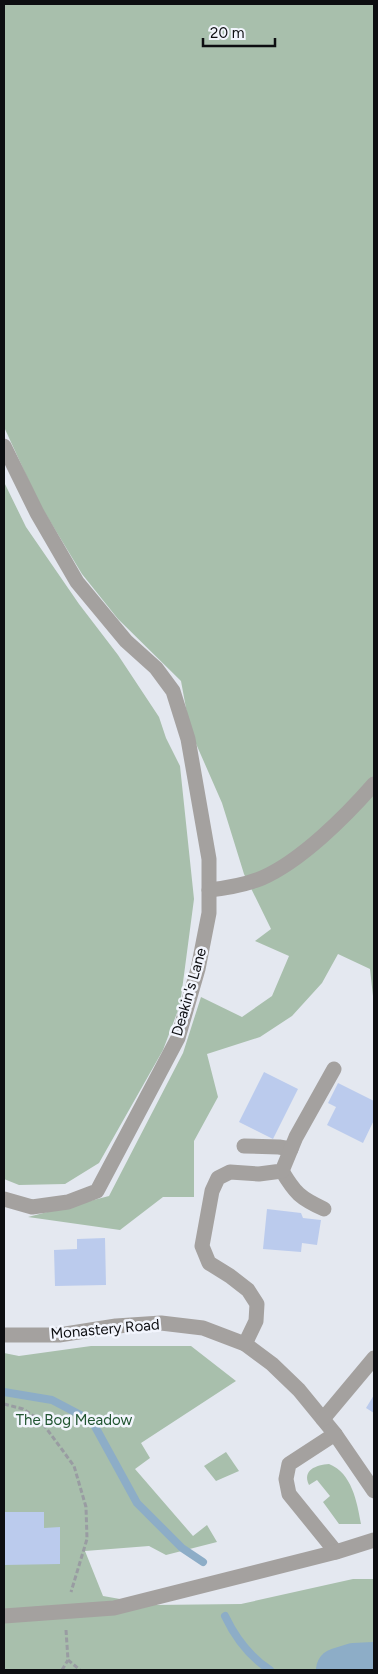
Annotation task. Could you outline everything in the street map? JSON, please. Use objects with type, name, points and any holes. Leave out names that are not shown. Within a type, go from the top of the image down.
[{"type":"street","name":"Deakin's Lane","points":[[4,446],[37,513],[77,582],[126,641],[156,668],[173,691],[188,739],[210,859],[209,913],[198,969],[178,1038],[97,1191],[68,1202],[32,1207],[4,1199]]},
{"type":"street","points":[[209,890],[235,887],[262,878],[289,862],[330,829],[374,784]]},
{"type":"street","points":[[282,1171],[296,1137],[334,1069]]},
{"type":"street","points":[[244,1146],[291,1149]]},
{"type":"street","points":[[282,1171],[296,1193],[307,1202],[324,1209]]},
{"type":"street","points":[[245,1344],[256,1322],[257,1304],[248,1290],[209,1263],[202,1246],[212,1191],[218,1178],[230,1172],[259,1174],[282,1171]]},
{"type":"street","name":"Monastery Road","points":[[4,1335],[59,1335],[116,1326],[161,1323],[202,1328],[245,1344],[272,1364],[299,1390],[324,1419],[374,1492]]},
{"type":"street","points":[[324,1419],[374,1358]]},
{"type":"street","points":[[335,1434],[289,1464],[286,1479],[289,1494],[336,1552]]},
{"type":"street","points":[[4,1616],[114,1608],[336,1552],[374,1540]]},
{"type":"path","points":[[4,1404],[23,1410],[42,1421],[74,1466],[86,1507],[87,1539],[65,1612],[68,1660],[62,1670]]},
{"type":"path","points":[[68,1660],[80,1670]]},
{"type":"green space","points":[[4,4],[374,4],[374,1005],[370,969],[338,954],[322,983],[292,1016],[260,1037],[207,1054],[218,1097],[194,1141],[194,1197],[163,1197],[120,1230],[28,1217],[109,1196],[183,1053],[201,997],[242,1017],[272,996],[289,956],[255,941],[271,929],[244,874],[222,803],[190,730],[181,681],[118,619],[82,574],[39,503],[4,427]]},
{"type":"green space","points":[[4,482],[26,527],[79,604],[118,655],[159,717],[166,738],[180,766],[194,899],[180,1005],[163,1050],[99,1163],[65,1184],[19,1185],[4,1179]]},
{"type":"green space","name":"The Bog Meadow","points":[[91,1346],[191,1346],[236,1381],[141,1443],[150,1458],[135,1469],[193,1536],[207,1525],[217,1542],[166,1555],[149,1546],[85,1551],[103,1596],[154,1605],[241,1604],[353,1579],[374,1579],[374,1670],[4,1670],[4,1353],[19,1356]]},
{"type":"green space","points":[[226,1452],[239,1471],[216,1481],[204,1466]]},
{"type":"green space","points":[[329,1464],[337,1468],[348,1481],[358,1507],[361,1524],[339,1524],[323,1502],[330,1496],[317,1480],[309,1485],[307,1476],[309,1472],[315,1467]]},
{"type":"building","points":[[264,1072],[298,1089],[273,1139],[239,1122]]},
{"type":"building","points":[[338,1083],[374,1101],[374,1120],[363,1143],[327,1125],[336,1107],[328,1103]]},
{"type":"building","points":[[267,1209],[301,1213],[303,1218],[321,1220],[317,1245],[302,1243],[301,1252],[263,1249]]},
{"type":"building","points":[[105,1238],[106,1285],[55,1286],[54,1250],[77,1249],[77,1239]]},
{"type":"building","points":[[374,1395],[374,1413],[366,1408]]},
{"type":"building","points":[[4,1512],[44,1512],[44,1528],[60,1527],[60,1564],[4,1565]]},
{"type":"waterway","points":[[4,1392],[52,1400],[92,1421],[137,1503],[182,1548],[203,1562]]},
{"type":"waterway","points":[[225,1616],[244,1646],[270,1670]]},
{"type":"waterway","points":[[338,1670],[354,1665],[374,1664]]}]
